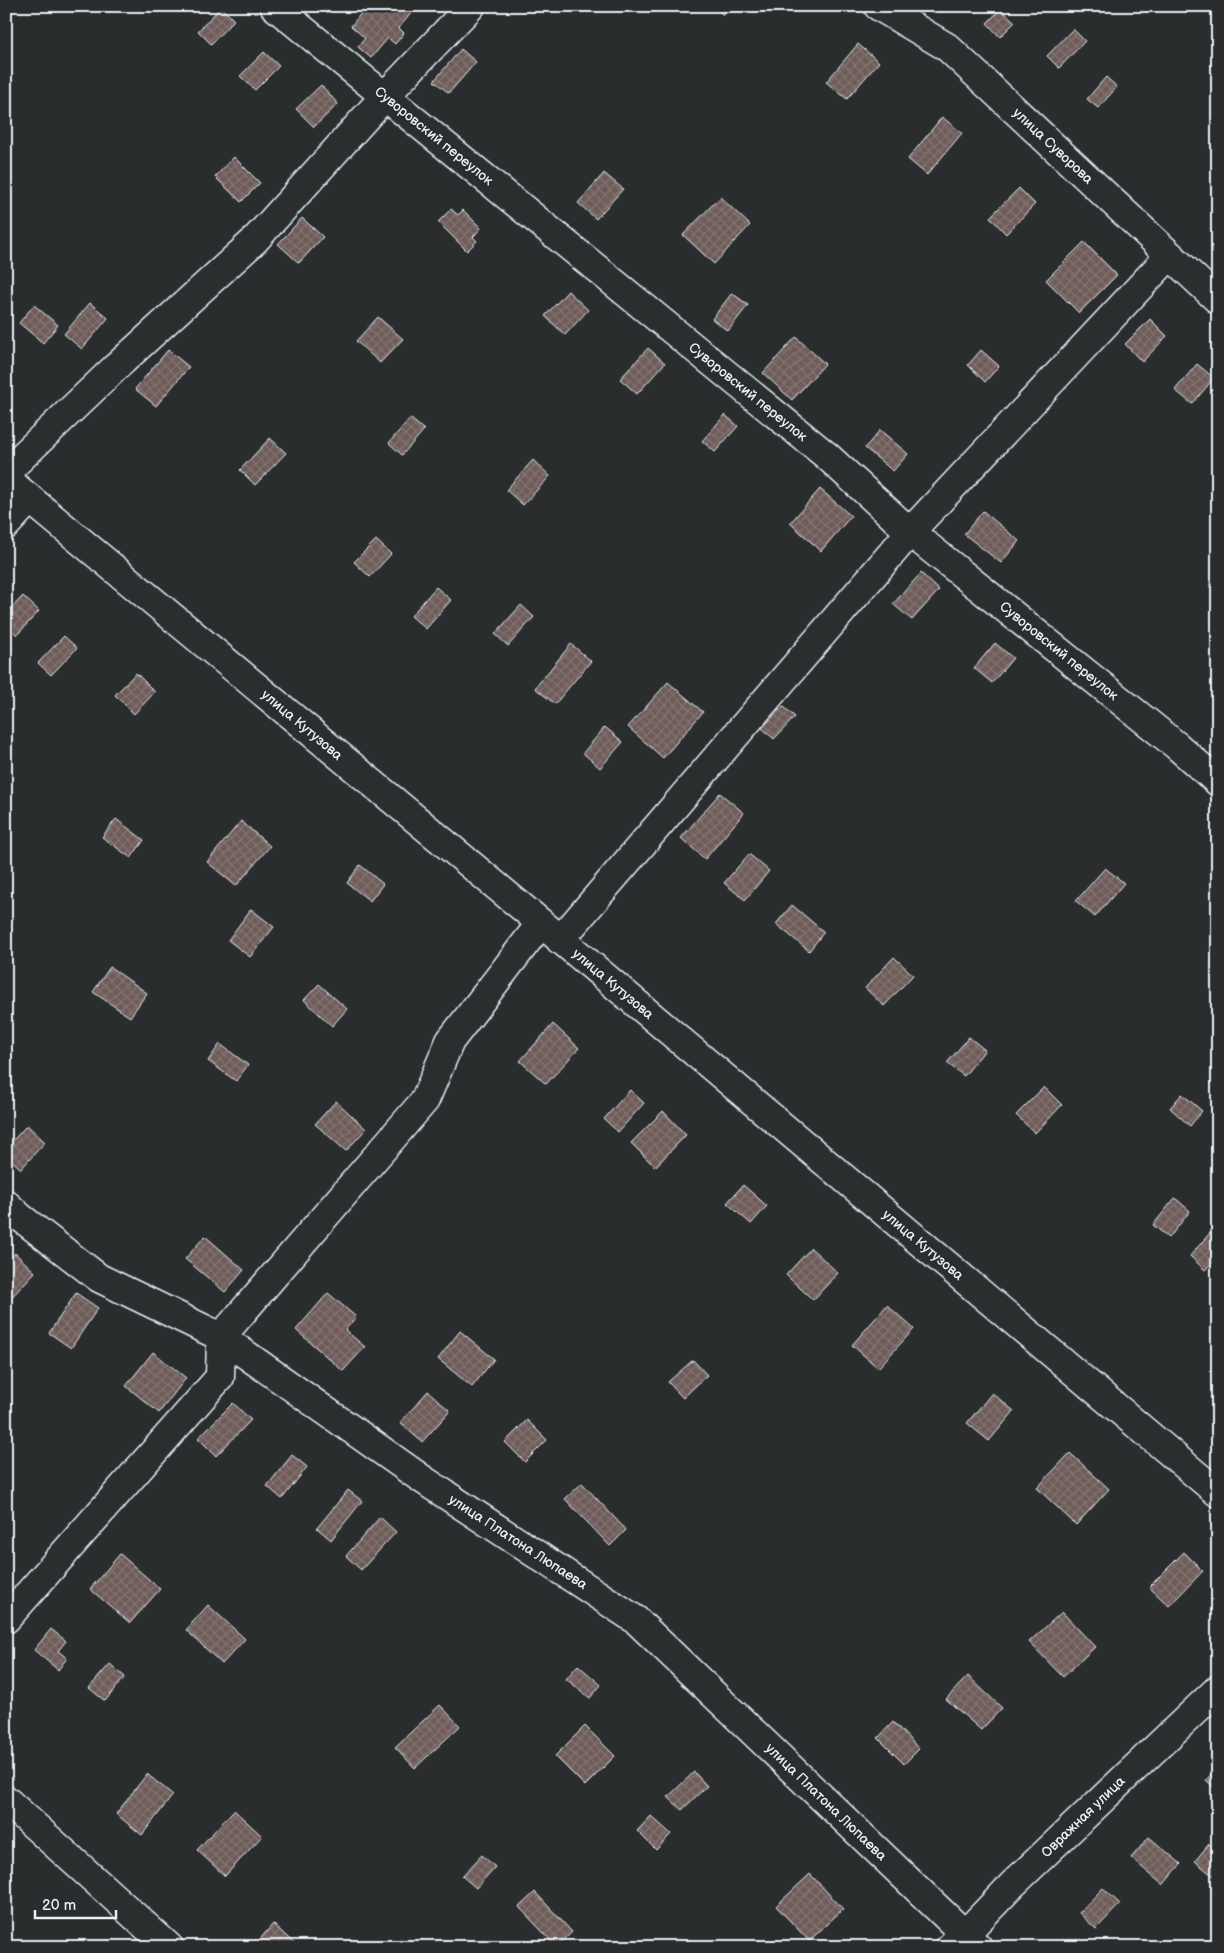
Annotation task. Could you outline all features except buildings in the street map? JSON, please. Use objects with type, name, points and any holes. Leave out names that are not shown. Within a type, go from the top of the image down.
[{"type":"street","name":"Суворовский переулок","points":[[274,6],[827,456],[910,532],[1177,746],[1218,782]]},
{"type":"street","points":[[6,472],[116,367],[254,241],[385,96],[471,6]]},
{"type":"street","name":"улица Суворова","points":[[878,6],[947,47],[1218,300]]},
{"type":"street","points":[[6,1619],[220,1377],[221,1338],[425,1100],[450,1041],[551,932],[910,532],[1170,255]]},
{"type":"street","name":"улица Кутузова","points":[[6,479],[551,932],[1218,1493]]},
{"type":"street","points":[[6,525],[30,499]]},
{"type":"street","name":"улица Платона Люпаева","points":[[6,1204],[99,1278],[221,1338],[422,1479],[636,1620],[964,1943]]},
{"type":"street","name":"Овражная улица","points":[[964,1943],[1013,1884],[1218,1689]]},
{"type":"street","points":[[6,1800],[169,1947]]}]
